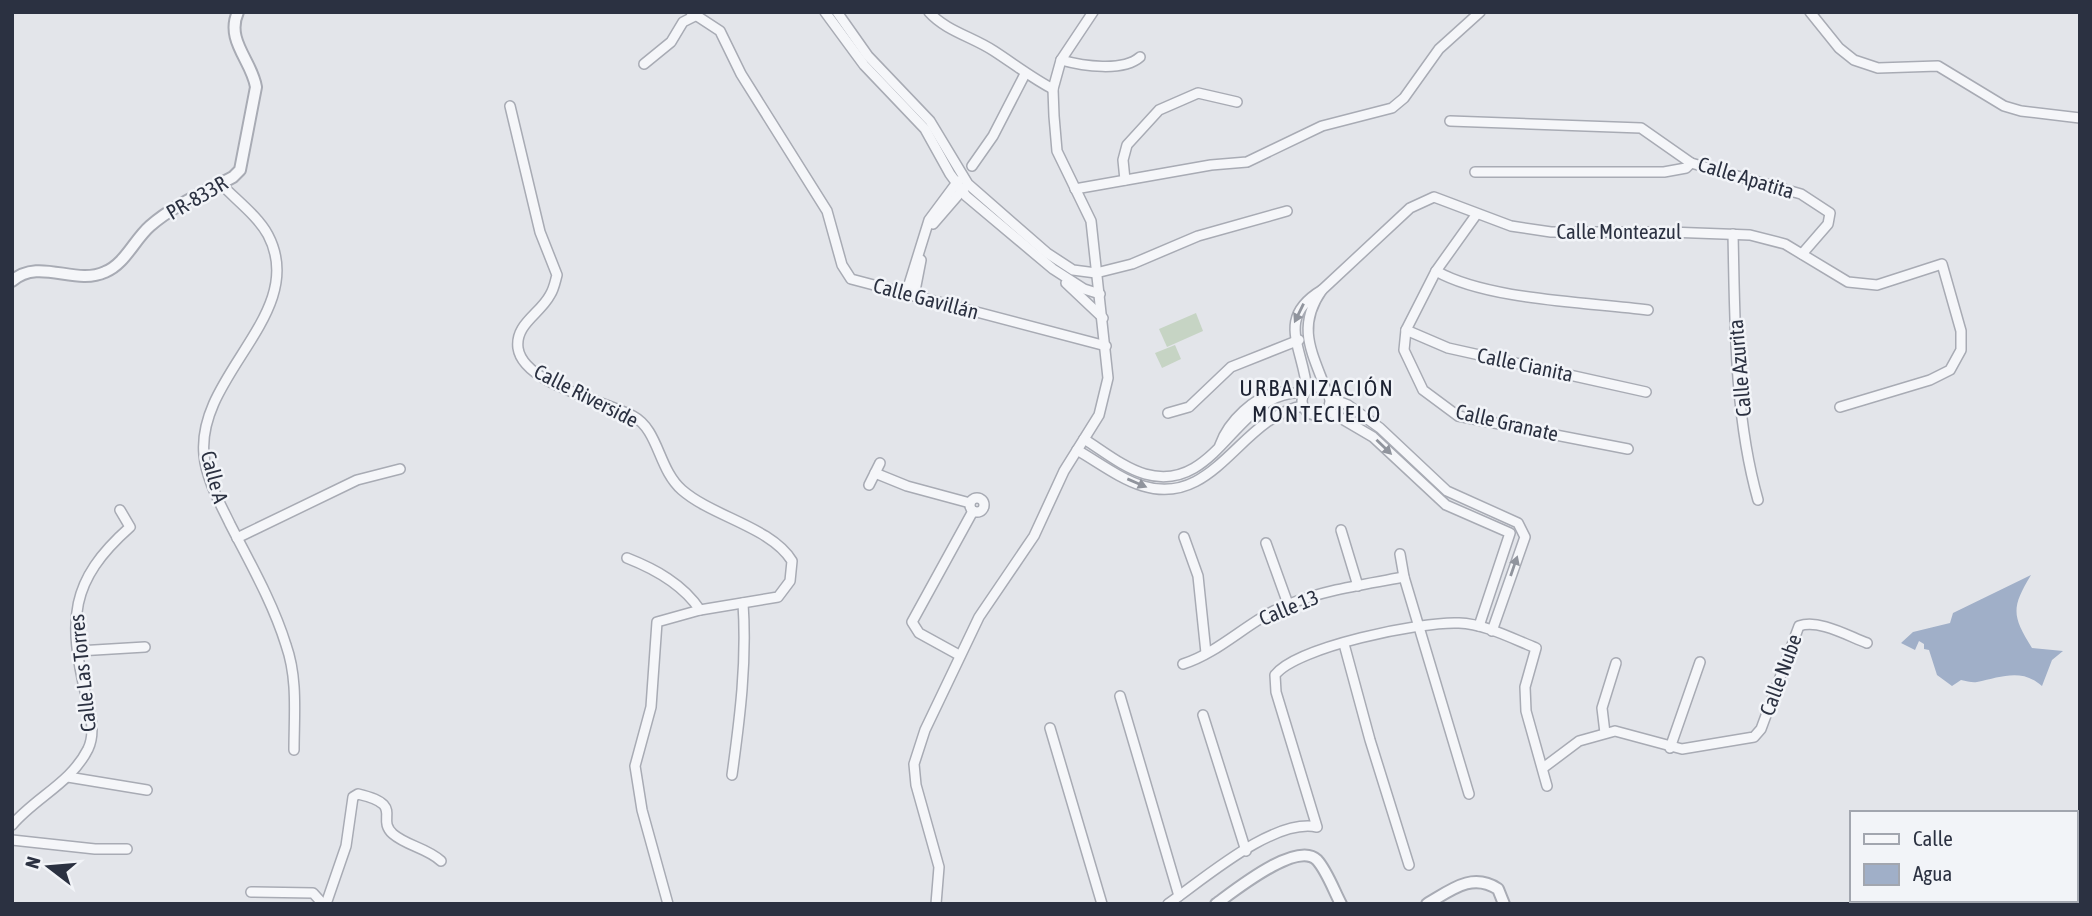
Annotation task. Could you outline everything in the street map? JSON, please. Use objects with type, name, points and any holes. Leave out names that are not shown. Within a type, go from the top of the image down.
[{"type":"street","name":"PR-833R","points":[[12,281],[19,275],[45,270],[86,278],[106,272],[164,215],[221,184],[240,170],[256,87],[254,75],[235,40],[238,12]]},
{"type":"street","points":[[825,12],[864,65],[925,129],[961,184],[1084,289],[1100,289]]},
{"type":"street","points":[[837,12],[868,56],[929,121],[961,184]]},
{"type":"street","points":[[929,12],[936,20],[993,50],[1025,74],[1053,89]]},
{"type":"street","points":[[936,904],[939,867],[916,785],[914,764],[929,720],[959,656],[979,617],[1034,536],[1077,450],[1099,415],[1108,379],[1091,221],[1058,151],[1053,89],[1061,60],[1093,12]]},
{"type":"street","points":[[1075,189],[1247,162],[1322,126],[1392,108],[1404,98],[1439,49],[1480,12]]},
{"type":"street","points":[[1810,12],[1839,48],[1854,60],[1878,68],[1938,66],[2004,106],[2021,111],[2080,118]]},
{"type":"street","points":[[644,64],[671,41],[683,22],[694,13]]},
{"type":"street","name":"Calle Gavillán","points":[[694,13],[720,31],[741,75],[827,211],[842,265],[850,279],[1106,346]]},
{"type":"street","points":[[1061,60],[1114,65],[1133,63],[1140,57]]},
{"type":"street","points":[[972,166],[993,136],[1025,74]]},
{"type":"street","points":[[1125,180],[1123,160],[1127,145],[1158,110],[1198,93],[1237,102]]},
{"type":"street","name":"Calle Riverside","points":[[510,106],[540,232],[558,275],[550,296],[520,331],[518,348],[524,364],[555,384],[635,417],[650,433],[664,470],[682,490],[695,501],[779,545],[787,553],[793,568],[786,591],[778,597],[700,610],[657,622],[651,707],[635,766],[642,810],[668,904]]},
{"type":"street","name":"Calle Apatita","points":[[1450,121],[1641,128],[1691,163],[1801,194],[1820,205],[1830,213],[1828,224],[1802,254]]},
{"type":"street","points":[[1475,172],[1664,172],[1686,168],[1691,163]]},
{"type":"street","name":"Calle A","points":[[221,184],[267,233],[275,257],[277,282],[259,327],[236,358],[206,428],[204,455],[214,491],[286,643],[294,671],[293,750]]},
{"type":"street","points":[[910,295],[929,220],[961,184]]},
{"type":"street","name":"Calle Monteazul","points":[[1305,392],[1303,363],[1295,341],[1294,320],[1299,309],[1410,208],[1424,199],[1444,200],[1476,215],[1511,226],[1551,232],[1733,234],[1785,244],[1848,282],[1877,285],[1942,264],[1961,331],[1961,350],[1950,370],[1930,380],[1840,408]]},
{"type":"street","points":[[1056,265],[1080,273],[1132,264],[1198,236],[1287,211]]},
{"type":"street","points":[[1406,330],[1436,271],[1476,215]]},
{"type":"street","name":"Calle Azurita","points":[[1733,234],[1735,322],[1747,453],[1758,499]]},
{"type":"street","points":[[1056,265],[1103,318]]},
{"type":"street","points":[[1436,271],[1459,282],[1487,290],[1648,310]]},
{"type":"street","name":"Calle Monteazul","points":[[1308,337],[1307,321],[1322,290]]},
{"type":"street","name":"Calle Cianita","points":[[1406,330],[1447,348],[1646,392]]},
{"type":"street","name":"Calle Granate","points":[[1406,330],[1404,350],[1423,390],[1458,416],[1628,449]]},
{"type":"street","points":[[1168,413],[1189,407],[1231,368],[1308,337],[1328,394],[1327,410]]},
{"type":"street","points":[[1084,439],[1139,472],[1156,477],[1186,474],[1219,449],[1263,405],[1293,392],[1305,392],[1314,386],[1348,405],[1380,428],[1457,498],[1518,523],[1525,537],[1492,631]]},
{"type":"street","points":[[1305,392],[1303,406],[1308,412],[1316,415],[1327,410]]},
{"type":"street","points":[[1077,450],[1143,486],[1168,490],[1180,488],[1210,474],[1265,421],[1289,408],[1303,406]]},
{"type":"street","points":[[1327,410],[1373,438],[1446,505],[1510,533],[1479,626]]},
{"type":"street","points":[[869,485],[880,463]]},
{"type":"street","points":[[237,538],[347,485],[378,472],[400,469]]},
{"type":"street","points":[[875,473],[972,507],[912,622],[919,633],[959,656]]},
{"type":"street","name":"Calle Las Torres","points":[[12,825],[68,777],[88,749],[92,736],[78,651],[75,612],[79,595],[101,556],[130,527],[120,510]]},
{"type":"street","points":[[1341,530],[1358,586]]},
{"type":"street","points":[[1184,537],[1198,576],[1206,653]]},
{"type":"street","points":[[1266,543],[1288,604]]},
{"type":"street","points":[[1401,554],[1404,577],[1469,794]]},
{"type":"street","points":[[627,558],[655,569],[693,600],[700,610]]},
{"type":"street","name":"Calle 13","points":[[1183,664],[1288,604],[1404,577]]},
{"type":"street","points":[[732,775],[743,700],[746,644],[743,603]]},
{"type":"street","points":[[1168,904],[1278,831],[1305,825],[1317,827],[1276,692],[1275,675],[1281,667],[1327,646],[1420,626],[1451,623],[1479,626],[1536,648],[1525,687],[1526,711],[1548,786]]},
{"type":"street","name":"Calle Nube","points":[[1543,768],[1579,741],[1605,733],[1628,733],[1682,750],[1754,737],[1761,729],[1799,626],[1807,623],[1819,625],[1867,643]]},
{"type":"street","points":[[1345,644],[1370,740],[1409,865]]},
{"type":"street","points":[[78,651],[145,647]]},
{"type":"street","points":[[1671,748],[1700,662]]},
{"type":"street","points":[[1605,733],[1602,708],[1616,663]]},
{"type":"street","points":[[1120,696],[1179,896]]},
{"type":"street","points":[[1203,715],[1246,851]]},
{"type":"street","points":[[1050,728],[1102,904]]},
{"type":"street","points":[[68,777],[147,790]]},
{"type":"street","points":[[251,892],[313,893],[325,904],[346,846],[353,797],[358,794],[383,802],[387,807],[389,829],[393,834],[424,848],[441,861]]},
{"type":"street","points":[[12,839],[94,849],[127,849]]},
{"type":"street","points":[[1216,904],[1283,860],[1302,855],[1317,860],[1341,904]]},
{"type":"street","points":[[1427,904],[1465,882],[1478,880],[1498,889],[1504,904]]},
{"type":"green space","points":[[1196,313],[1203,331],[1167,347],[1159,329]]},
{"type":"green space","points":[[1175,345],[1181,359],[1162,368],[1155,353]]},
{"type":"water","points":[[2031,575],[2017,604],[2016,612],[2021,628],[2032,648],[2063,651],[2052,660],[2042,686],[2027,677],[2011,675],[1975,682],[1961,680],[1952,686],[1937,675],[1929,650],[1924,649],[1924,644],[1919,641],[1915,650],[1901,643],[1913,632],[1950,623],[1953,613]]},
{"type":"district","name":"URBANIZACIÓN MONTECIELO","points":[[1317,401]]}]
